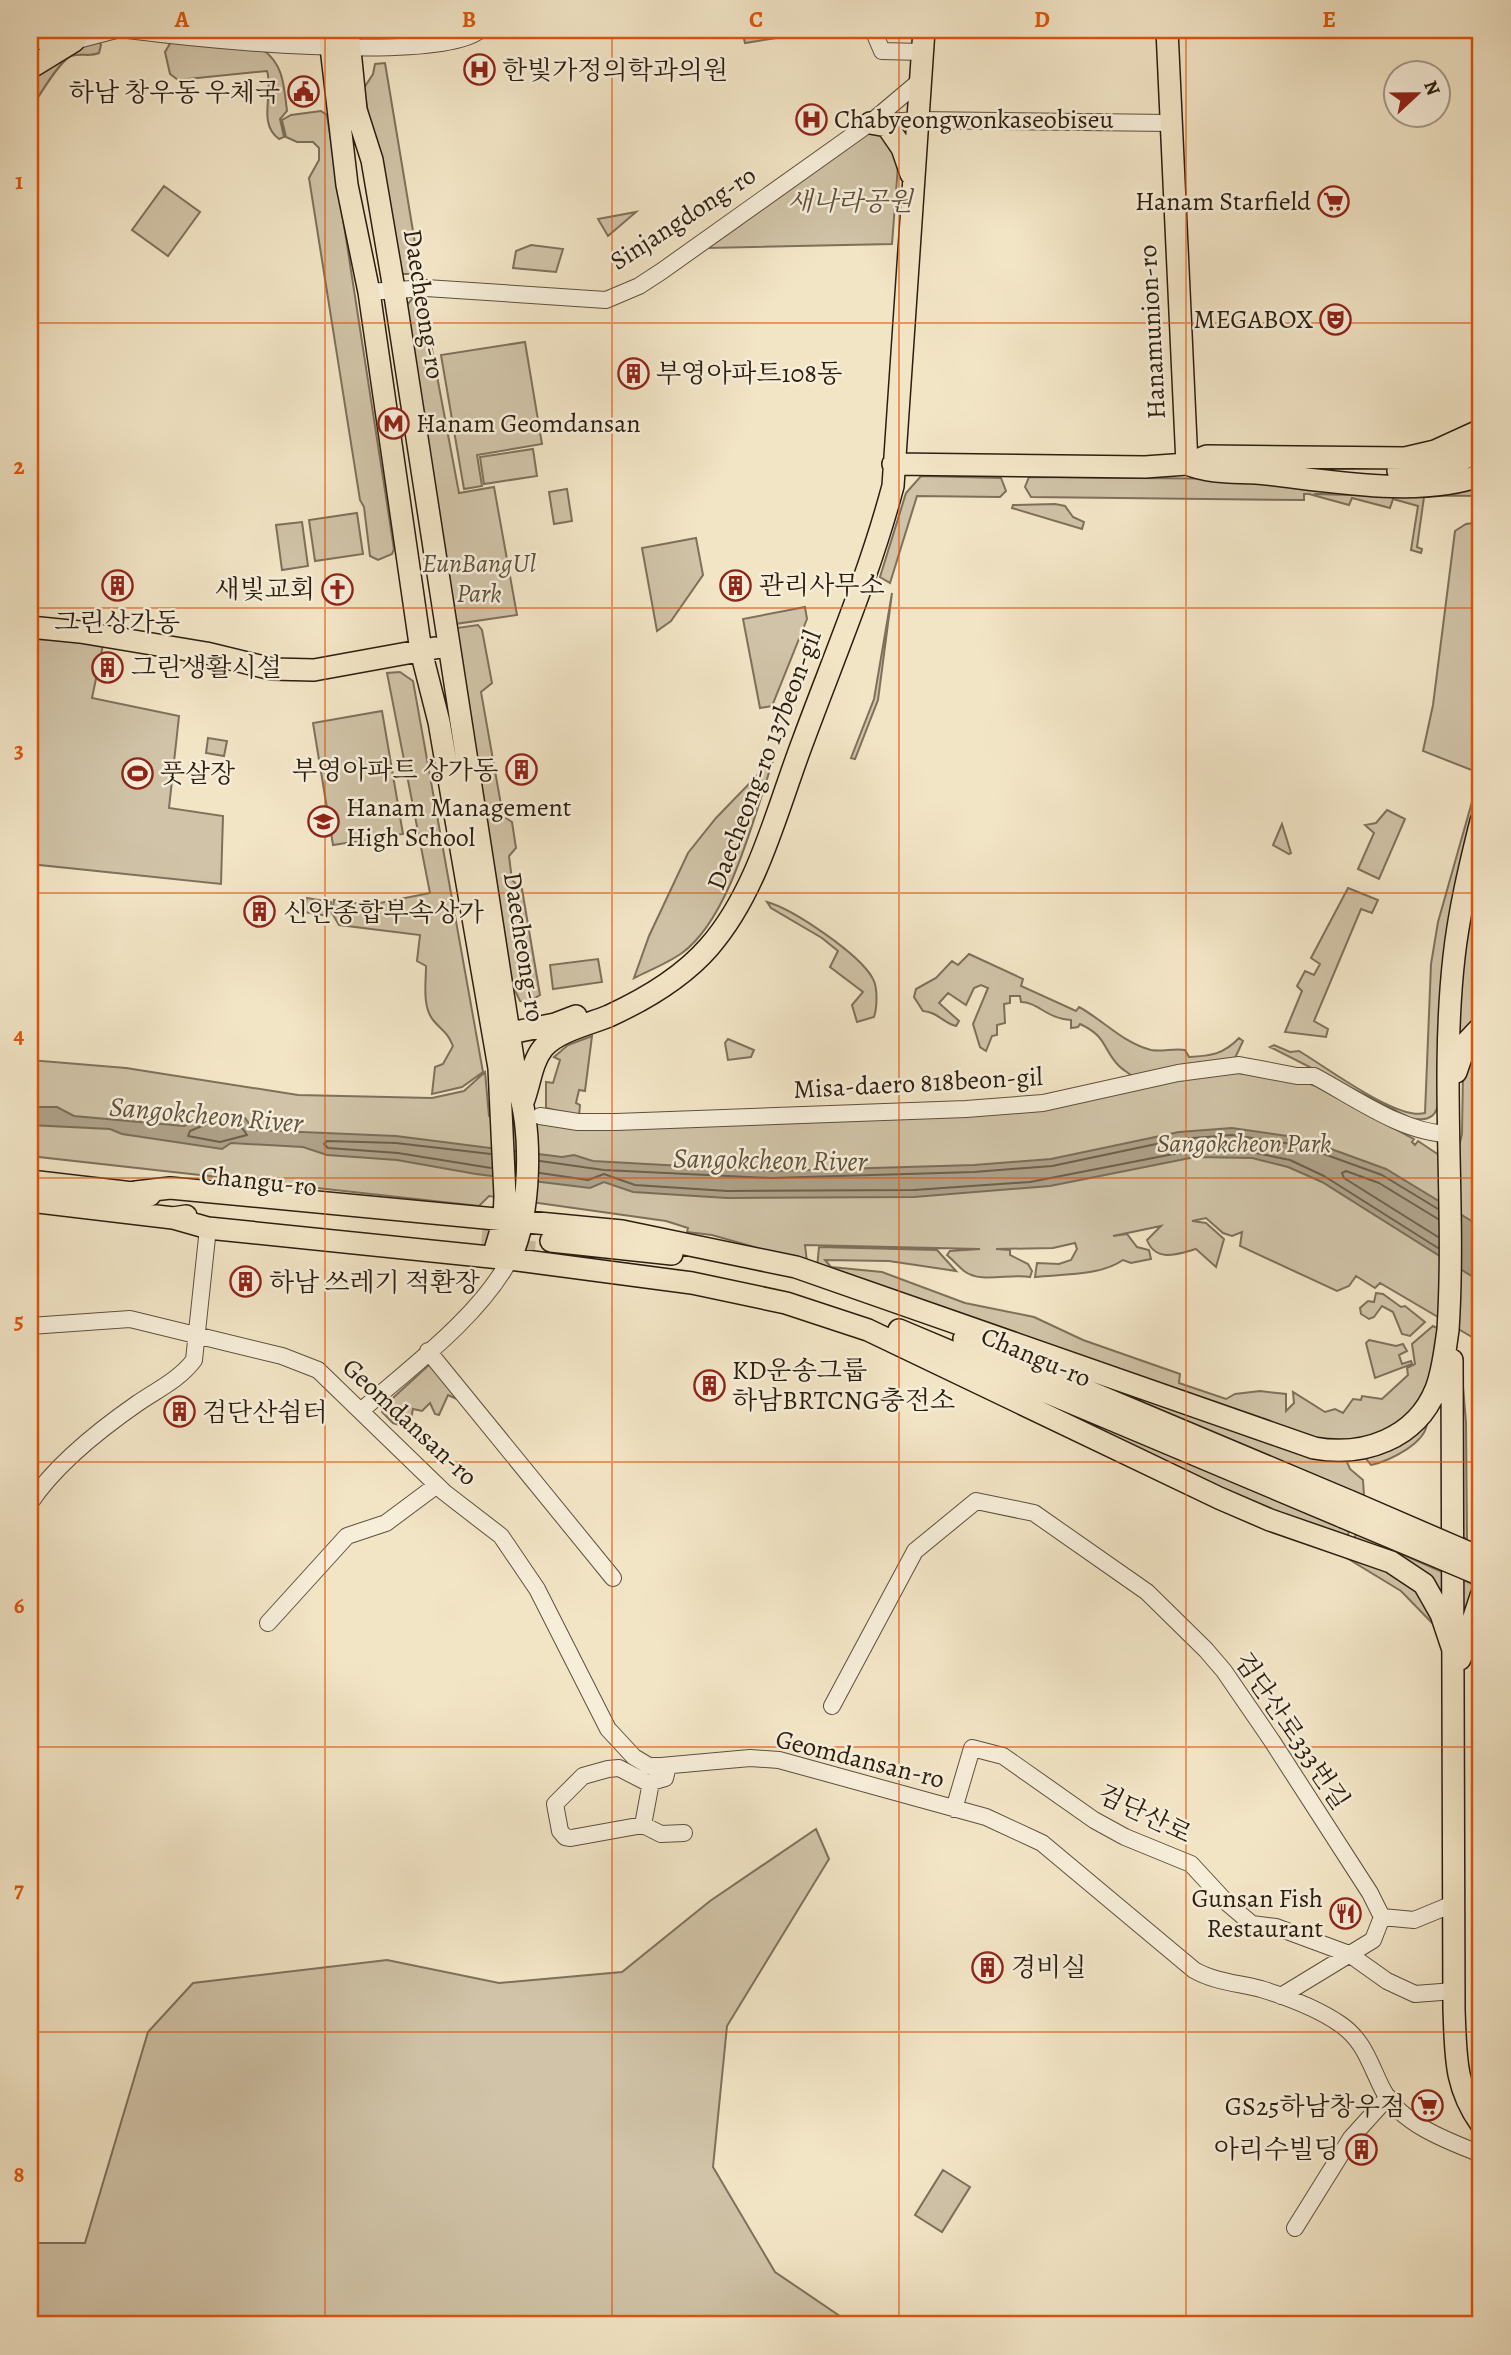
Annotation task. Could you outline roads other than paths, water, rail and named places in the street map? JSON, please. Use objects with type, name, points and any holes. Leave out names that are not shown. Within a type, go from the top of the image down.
[{"type":"main road","points":[[30,47],[36,30],[51,46],[73,39]]},
{"type":"main road","points":[[918,120],[924,30]]},
{"type":"main road","name":"Hanamunion-ro","points":[[1167,30],[1187,464]]},
{"type":"main road","points":[[30,68],[73,39]]},
{"type":"main road","name":"Daecheong-ro","points":[[340,39],[356,110],[372,160],[394,289],[501,1035],[499,1068],[502,1125],[515,1195]]},
{"type":"main road","name":"Daecheong-ro","points":[[340,39],[347,185],[369,292],[421,650],[439,722],[501,1035],[529,1115]]},
{"type":"main road","name":"Daecheong-ro 137beon-gil","points":[[529,1115],[535,1062],[548,1044],[621,1010],[669,982],[708,948],[734,912],[767,838],[867,568],[893,486],[918,120]]},
{"type":"main road","points":[[870,123],[887,126],[902,148],[914,184]]},
{"type":"main road","points":[[893,464],[1145,467],[1187,464],[1207,456],[1405,458],[1435,451],[1481,430]]},
{"type":"main road","points":[[1187,464],[1207,472],[1266,474],[1420,471],[1445,467],[1481,451]]},
{"type":"main road","name":"Daecheong-ro 137beon-gil","points":[[501,1035],[555,1024],[636,990],[686,955],[718,916],[750,852],[866,543],[881,483],[893,464]]},
{"type":"main road","points":[[1266,474],[1310,482],[1430,485],[1481,475]]},
{"type":"main road","points":[[30,627],[80,632],[181,649],[272,669],[314,670],[447,645]]},
{"type":"main road","points":[[1481,821],[1469,869],[1454,957],[1449,1105],[1454,1991],[1457,2074],[1466,2103],[1481,2124]]},
{"type":"main road","points":[[1449,1105],[1466,1043],[1481,1027]]},
{"type":"main road","points":[[491,1249],[513,1221],[529,1115]]},
{"type":"main road","name":"Changu-ro","points":[[30,1181],[136,1192],[491,1249]]},
{"type":"main road","points":[[136,1192],[170,1188],[622,1231],[796,1267],[1314,1448],[1331,1451],[1371,1447],[1400,1433],[1421,1414],[1437,1387],[1449,1322]]},
{"type":"main road","name":"Changu-ro","points":[[30,1201],[173,1218],[207,1216],[491,1249]]},
{"type":"main road","points":[[173,1218],[208,1227],[491,1249],[692,1283],[786,1303],[868,1331],[1270,1520],[1391,1562],[1413,1574],[1434,1598],[1452,1647]]},
{"type":"main road","name":"Changu-ro","points":[[550,1247],[717,1274],[851,1312],[1346,1509],[1481,1575]]},
{"type":"main road","points":[[1346,1509],[1481,1558]]},
{"type":"main road","points":[[1451,1699],[1465,1637],[1481,1596]]},
{"type":"main road","points":[[1456,2045],[1472,2099],[1481,2114]]},
{"type":"street","points":[[73,39],[116,30]]},
{"type":"street","points":[[128,30],[442,44],[471,37],[480,30]]},
{"type":"street","points":[[873,30],[882,51],[922,52]]},
{"type":"street","name":"Sinjangdong-ro","points":[[369,292],[445,289],[606,300],[639,286],[662,271],[870,123],[920,80]]},
{"type":"street","points":[[870,123],[918,120],[1171,123]]},
{"type":"street","name":"Misa-daero 818beon-gil","points":[[529,1115],[578,1122],[617,1122],[966,1109],[1043,1103],[1178,1073],[1239,1065],[1297,1076],[1314,1076],[1406,1124],[1431,1134],[1449,1134]]},
{"type":"street","points":[[30,1503],[39,1489],[78,1451],[189,1367],[194,1360],[208,1227]]},
{"type":"street","points":[[362,1409],[484,1297],[493,1284],[488,1272],[491,1249]]},
{"type":"street","name":"Geomdansan-ro","points":[[30,1326],[130,1319],[307,1365],[328,1377],[437,1485],[493,1528],[510,1548],[546,1607],[598,1711],[621,1745],[642,1763],[668,1766],[750,1758],[779,1760],[1003,1823],[1042,1843],[1168,1951],[1204,1976],[1281,1996],[1317,2011],[1350,2032],[1372,2061],[1388,2097],[1416,2122],[1464,2148],[1481,2154]]},
{"type":"street","points":[[428,1351],[613,1578]]},
{"type":"street","points":[[268,1623],[347,1536],[386,1523],[437,1485]]},
{"type":"street","name":"검단산로333번길","points":[[832,1706],[915,1551],[976,1501],[1034,1513],[1097,1554],[1147,1592],[1224,1671],[1363,1882],[1382,1917]]},
{"type":"street","name":"검단산로","points":[[954,1809],[972,1748],[1003,1756],[1094,1820],[1125,1837],[1191,1864],[1226,1902],[1252,1923],[1276,1927],[1349,1954]]},
{"type":"street","points":[[668,1766],[665,1779],[651,1782],[619,1768],[583,1776],[555,1804],[561,1831],[565,1838],[643,1825],[661,1833],[684,1833]]},
{"type":"street","points":[[643,1825],[651,1782]]},
{"type":"street","points":[[1281,1996],[1373,1940],[1382,1917],[1414,1920],[1453,1904]]},
{"type":"street","points":[[1349,1954],[1387,1981],[1415,1994],[1454,1991]]},
{"type":"street","points":[[1295,2228],[1351,2138],[1388,2097]]},
{"type":"street","points":[[1464,2148],[1481,2130]]},
{"type":"water","points":[[30,1107],[57,1107],[74,1116],[184,1126],[207,1115],[245,1118],[254,1130],[396,1136],[562,1157],[574,1155],[593,1161],[771,1171],[974,1165],[1051,1159],[1179,1132],[1232,1128],[1301,1138],[1386,1169],[1470,1220],[1481,1228],[1481,1282],[1322,1182],[1288,1167],[1252,1158],[1195,1157],[1050,1186],[914,1197],[727,1198],[633,1192],[604,1182],[590,1188],[476,1174],[397,1160],[327,1155],[303,1147],[231,1143],[222,1149],[122,1134],[110,1129],[30,1125]]},
{"type":"tunnel","points":[[482,1234],[518,1237]]},
{"type":"tunnel","points":[[514,1250],[550,1253]]},
{"type":"place","name":"한빛가정의학과의원","points":[[479,70]]},
{"type":"place","name":"하남 창우동 우체국","points":[[303,92]]},
{"type":"place","name":"Chabyeongwonkaseobiseu","points":[[811,119]]},
{"type":"place","name":"Hanam Starfield","points":[[1334,201]]},
{"type":"place","name":"MEGABOX","points":[[1336,319]]},
{"type":"place","name":"부영아파트108동","points":[[633,373]]},
{"type":"place","name":"Hanam Geomdansan","points":[[393,423]]},
{"type":"place","name":"관리사무소","points":[[736,585]]},
{"type":"place","name":"그린상가동","points":[[117,586]]},
{"type":"place","name":"새빛교회","points":[[338,589]]},
{"type":"place","name":"그린생활시설","points":[[108,667]]},
{"type":"place","name":"부영아파트 상가동","points":[[521,770]]},
{"type":"place","name":"풋살장","points":[[137,773]]},
{"type":"place","name":"Hanam Management High School","points":[[323,822]]},
{"type":"place","name":"신안종합부속상가","points":[[260,912]]},
{"type":"place","name":"하남 쓰레기 적환장","points":[[246,1282]]},
{"type":"place","name":"KD운송그룹 하남BRTCNG충전소","points":[[709,1385]]},
{"type":"place","name":"검단산쉼터","points":[[179,1412]]},
{"type":"place","name":"Gunsan Fish Restaurant","points":[[1346,1913]]},
{"type":"place","name":"경비실","points":[[988,1967]]},
{"type":"place","name":"GS25하남창우점","points":[[1428,2106]]},
{"type":"place","name":"아리수빌딩","points":[[1362,2149]]},
{"type":"park label","name":"새나라공원","points":[[850,201]]},
{"type":"park label","name":"EunBangUl Park","points":[[479,578]]},
{"type":"park label","name":"Sangokcheon Park","points":[[1244,1143]]},
{"type":"water label","name":"Sangokcheon River","points":[[206,1115]]},
{"type":"water label","name":"Sangokcheon River","points":[[770,1160]]}]
